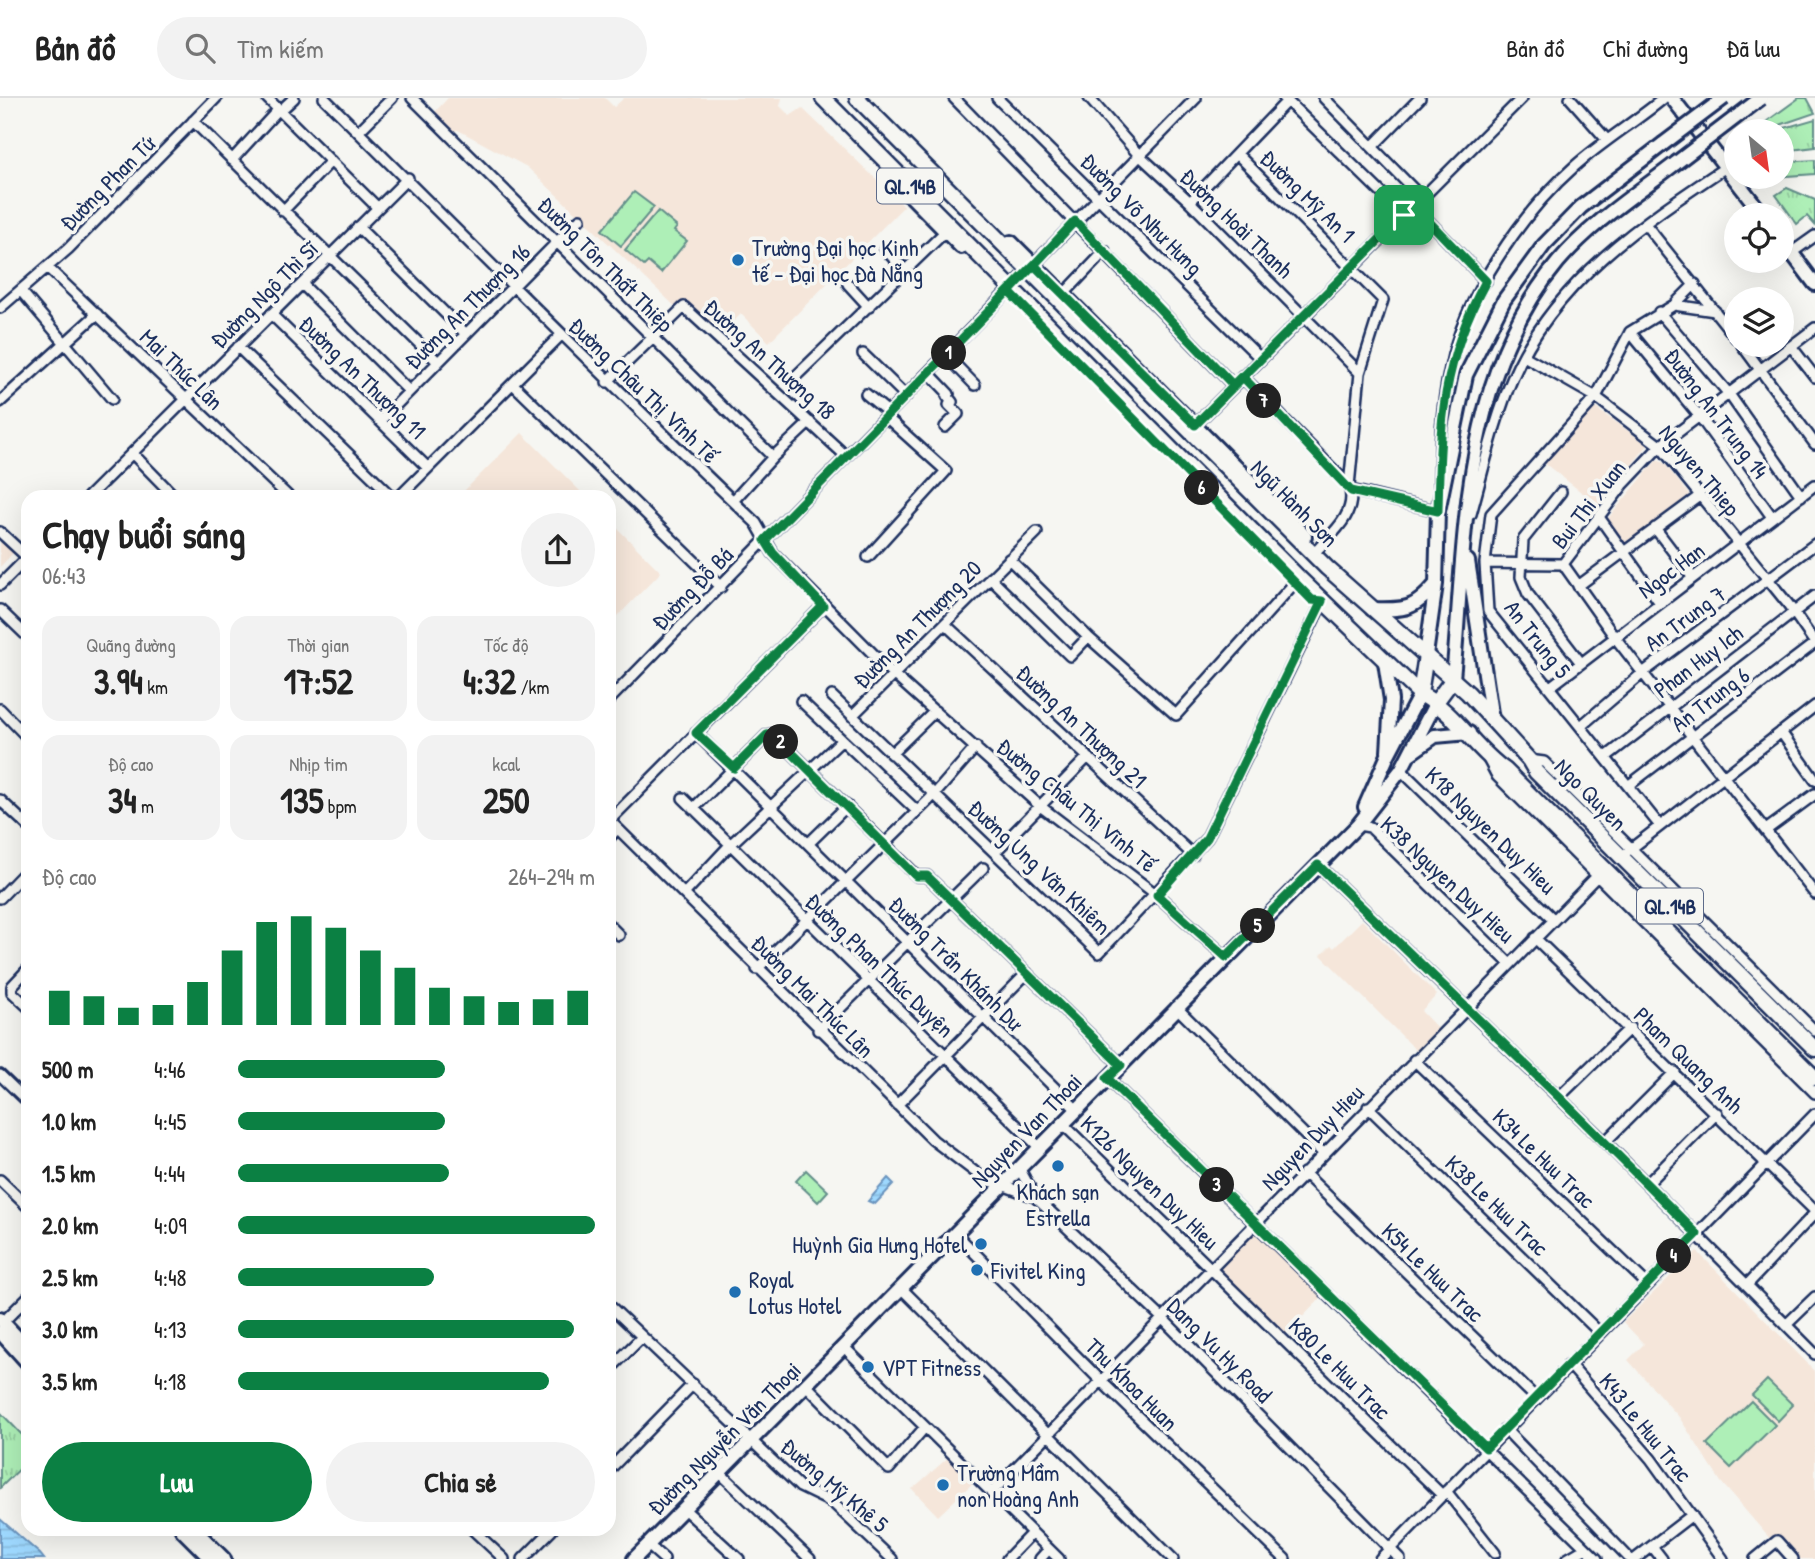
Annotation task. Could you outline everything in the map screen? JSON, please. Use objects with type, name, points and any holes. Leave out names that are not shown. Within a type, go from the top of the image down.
[{"type":"highway","name":"QL.14B","points":[[823,98],[948,229],[998,274],[1011,291]]},
{"type":"highway","name":"Ngũ Hành Sơn","points":[[857,98],[1032,268],[1327,568]]},
{"type":"highway","points":[[1011,291],[1297,580],[1385,662],[1401,673],[1420,694],[1436,702],[1452,679],[1426,655]]},
{"type":"highway","name":"QL.14B","points":[[1327,568],[1426,655]]},
{"type":"highway","points":[[1420,694],[1426,655]]},
{"type":"highway","name":"QL.14B","points":[[1452,679],[1492,720]]},
{"type":"highway","name":"QL.14B","points":[[1436,702],[1469,733],[1487,758],[1505,770],[1600,872]]},
{"type":"highway","name":"Ngo Quyen","points":[[1492,720],[1529,760],[1536,772],[1626,852],[1815,1049]]},
{"type":"highway","name":"Ngo Quyen","points":[[1600,872],[1815,1078]]},
{"type":"main road","points":[[814,98],[1011,291]]},
{"type":"main road","name":"Ngũ Hành Sơn","points":[[866,98],[1032,268],[1064,294],[1318,549],[1327,568]]},
{"type":"main road","points":[[1672,98],[1724,164]]},
{"type":"main road","points":[[1426,655],[1436,584],[1438,511],[1466,375],[1504,300],[1544,245],[1581,207],[1724,98]]},
{"type":"main road","points":[[1452,679],[1480,420],[1497,364],[1518,321],[1560,260],[1595,225],[1761,98]]},
{"type":"main road","points":[[1743,189],[1754,203]]},
{"type":"main road","points":[[1794,257],[1815,284]]},
{"type":"main road","points":[[1465,540],[1492,720]]},
{"type":"main road","points":[[1372,609],[1403,610],[1420,603],[1436,584]]},
{"type":"main road","points":[[1385,662],[1391,700],[1388,755]]},
{"type":"main road","points":[[1358,825],[1388,755],[1420,694]]},
{"type":"main road","points":[[1358,825],[1401,770],[1436,702]]},
{"type":"main road","points":[[1408,755],[1435,736],[1469,733]]},
{"type":"main road","name":"Nguyen Van Thoai","points":[[844,1346],[1358,825]]},
{"type":"main road","points":[[1,1324],[21,1343]]},
{"type":"main road","points":[[1,1324],[21,1353]]},
{"type":"main road","name":"Đường Nguyễn Văn Thoại","points":[[634,1559],[844,1346]]},
{"type":"main road","points":[[188,1536],[211,1559]]},
{"type":"main road","points":[[201,1536],[224,1559]]},
{"type":"street","name":"Đường Phan Tứ","points":[[2,302],[21,291],[48,268],[216,98]]},
{"type":"street","points":[[267,98],[378,208]]},
{"type":"street","points":[[232,160],[279,110],[294,98]]},
{"type":"street","name":"Đường Châu Thị Vĩnh Tế","points":[[324,98],[408,178],[560,336],[756,523],[773,553],[894,675],[1040,806],[1157,895],[1226,957]]},
{"type":"street","points":[[358,132],[393,98]]},
{"type":"street","name":"Đường Tôn Thất Thiệp","points":[[412,98],[773,457]]},
{"type":"street","points":[[954,98],[1233,385]]},
{"type":"street","name":"Đường Võ Như Hưng","points":[[997,98],[1260,358]]},
{"type":"street","name":"Đường Đỗ Bá","points":[[616,693],[1011,291],[1138,154],[1196,98]]},
{"type":"street","points":[[1324,98],[1422,197]]},
{"type":"street","points":[[1372,147],[1420,98]]},
{"type":"street","points":[[1195,425],[1352,265],[1522,98]]},
{"type":"street","points":[[1570,98],[1607,139]]},
{"type":"street","points":[[1242,376],[1350,488],[1438,511],[1440,424],[1450,365],[1471,309],[1486,281],[1510,239],[1535,206],[1607,139],[1664,98]]},
{"type":"street","name":"Đường Hoài Thanh","points":[[1094,99],[1138,154],[1190,202],[1360,373]]},
{"type":"street","points":[[1190,202],[1285,99],[1404,215]]},
{"type":"street","points":[[193,121],[438,361]]},
{"type":"street","name":"Đường Mỹ An 1","points":[[1237,154],[1352,265],[1383,300],[1360,373]]},
{"type":"street","points":[[283,211],[331,161]]},
{"type":"street","points":[[1465,540],[1499,414],[1524,356],[1542,326],[1569,291],[1621,242],[1724,168]]},
{"type":"street","name":"Đường Ngô Thì Sĩ","points":[[95,490],[408,178]]},
{"type":"street","points":[[1413,205],[1486,281]]},
{"type":"street","name":"Đường An Thượng 16","points":[[381,420],[580,219]]},
{"type":"street","points":[[1646,225],[1724,323]]},
{"type":"street","points":[[358,227],[465,334]]},
{"type":"street","points":[[796,376],[948,229]]},
{"type":"street","points":[[1794,251],[1815,236]]},
{"type":"street","points":[[885,249],[905,271]]},
{"type":"street","points":[[1064,294],[1105,251]]},
{"type":"street","name":"Mai Thúc Lân","points":[[48,268],[282,490]]},
{"type":"street","points":[[302,284],[409,391]]},
{"type":"street","points":[[848,284],[869,307]]},
{"type":"street","points":[[1630,332],[1674,305],[1695,284]]},
{"type":"street","points":[[21,291],[112,399]]},
{"type":"street","points":[[1674,305],[1715,311]]},
{"type":"street","name":"Đường An Thượng 18","points":[[607,382],[684,307],[846,456]]},
{"type":"street","points":[[1659,312],[1729,394],[1801,496]]},
{"type":"street","points":[[0,402],[97,314]]},
{"type":"street","name":"Đường An Thượng 11","points":[[271,314],[428,468]]},
{"type":"street","name":"Bui Thi Xuan","points":[[1794,344],[1815,328]]},
{"type":"street","name":"An Trung 5","points":[[1630,332],[1596,397],[1491,514],[1485,563],[1488,611],[1660,826]]},
{"type":"street","name":"Đường An Trung 14","points":[[1630,332],[1700,418],[1772,517]]},
{"type":"street","points":[[406,490],[560,336]]},
{"type":"street","points":[[238,347],[386,490]]},
{"type":"street","points":[[1794,350],[1815,377]]},
{"type":"street","points":[[863,354],[906,396]]},
{"type":"street","points":[[946,355],[975,385]]},
{"type":"street","name":"Nguyen Thiep","points":[[1524,356],[1596,397],[1660,446],[1698,497],[1795,612],[1815,643]]},
{"type":"street","points":[[1751,357],[1815,444]]},
{"type":"street","name":"Bui Thi Xuan","points":[[1776,357],[1700,418],[1660,446],[1623,485],[1563,564],[1615,636],[1815,894]]},
{"type":"street","points":[[929,373],[949,394],[947,396],[952,402],[949,405],[958,414],[945,427]]},
{"type":"street","points":[[1318,549],[1343,523],[1352,501],[1350,488],[1360,373]]},
{"type":"street","points":[[513,384],[721,587]]},
{"type":"street","points":[[866,394],[946,471],[868,557]]},
{"type":"street","points":[[733,501],[810,422]]},
{"type":"street","points":[[132,453],[169,490]]},
{"type":"street","name":"Ngoc Han","points":[[1550,687],[1815,485]]},
{"type":"street","points":[[1561,492],[1523,540],[1521,577],[1526,590],[1581,663]]},
{"type":"street","points":[[1578,586],[1698,497]]},
{"type":"street","points":[[1599,517],[1660,603]]},
{"type":"street","points":[[1655,528],[1693,578]]},
{"type":"street","points":[[0,532],[21,551]]},
{"type":"street","name":"Đường An Thượng 20","points":[[852,716],[1037,532]]},
{"type":"street","name":"An Trung 7","points":[[1581,726],[1644,673],[1815,544]]},
{"type":"street","points":[[1010,559],[1088,637],[1176,715],[1297,580]]},
{"type":"street","points":[[1485,563],[1563,564]]},
{"type":"street","points":[[0,585],[21,564]]},
{"type":"street","points":[[990,578],[1070,656],[1088,637]]},
{"type":"street","name":"Phan Huy Ich","points":[[1606,757],[1815,596]]},
{"type":"street","name":"Đường Ung Văn Khiêm","points":[[832,696],[1099,953],[1157,895],[1207,838],[1322,601]]},
{"type":"street","points":[[616,813],[823,606]]},
{"type":"street","points":[[0,610],[21,630]]},
{"type":"street","name":"Đường An Thượng 21","points":[[945,624],[1193,855]]},
{"type":"street","name":"An Trung 6","points":[[1629,786],[1815,643]]},
{"type":"street","points":[[801,701],[918,811]]},
{"type":"street","points":[[1626,852],[1815,706]]},
{"type":"street","points":[[0,709],[21,730]]},
{"type":"street","points":[[891,754],[935,711]]},
{"type":"street","points":[[1781,732],[1815,780]]},
{"type":"street","name":"Đường Trần Khánh Dư","points":[[696,733],[772,805],[1076,1109]]},
{"type":"street","points":[[694,809],[770,733],[916,876],[927,876],[953,900],[1121,1065]]},
{"type":"street","points":[[684,894],[730,845],[842,740]]},
{"type":"street","points":[[757,969],[934,795],[976,747]]},
{"type":"street","points":[[995,852],[1087,758]]},
{"type":"street","name":"K18 Nguyen Duy Hieu","points":[[1401,770],[1553,919]]},
{"type":"street","points":[[1766,830],[1815,794]]},
{"type":"street","name":"Đường Phan Thúc Duyện","points":[[683,798],[1040,1147]]},
{"type":"street","points":[[0,800],[21,820]]},
{"type":"street","points":[[809,843],[847,806]]},
{"type":"street","name":"K38 Nguyen Duy Hieu","points":[[1358,825],[1370,827],[1509,963]]},
{"type":"street","name":"Đường Mai Thúc Lân","points":[[617,829],[897,1105],[953,1155],[983,1178],[1001,1185]]},
{"type":"street","name":"Ngo Quyen","points":[[1626,852],[1815,1031]]},
{"type":"street","points":[[1318,865],[1605,1142],[1815,1354]]},
{"type":"street","points":[[818,1030],[983,868]]},
{"type":"street","points":[[1600,872],[1815,1093]]},
{"type":"street","name":"Nguyen Duy Hieu","points":[[991,1493],[1600,872]]},
{"type":"street","points":[[2,892],[21,875]]},
{"type":"street","points":[[616,932],[619,935]]},
{"type":"street","name":"Pham Quang Anh","points":[[1535,938],[1717,1113],[1815,1212]]},
{"type":"street","points":[[897,1105],[1027,973]]},
{"type":"street","points":[[21,976],[12,986],[12,992],[21,1000]]},
{"type":"street","points":[[1176,1007],[1323,1153]]},
{"type":"street","points":[[1559,1097],[1630,1028]]},
{"type":"street","name":"K34 Le Huu Trac","points":[[1414,1060],[1647,1284]]},
{"type":"street","points":[[1605,1142],[1675,1072]]},
{"type":"street","points":[[0,1075],[21,1095]]},
{"type":"street","points":[[1107,1078],[1597,1559]]},
{"type":"street","name":"K38 Le Huu Trac","points":[[1368,1107],[1599,1332]]},
{"type":"street","points":[[1647,1184],[1717,1113]]},
{"type":"street","points":[[1380,1559],[1815,1114]]},
{"type":"street","name":"K126 Nguyen Duy Hieu","points":[[1062,1123],[1211,1268]]},
{"type":"street","points":[[1019,1168],[1035,1197]]},
{"type":"street","name":"K54 Le Huu Trac","points":[[1304,1173],[1536,1398]]},
{"type":"street","points":[[0,1180],[21,1200]]},
{"type":"street","name":"Dang Vu Hy Road","points":[[1001,1185],[1035,1197],[1162,1318],[1400,1559]]},
{"type":"street","points":[[1747,1285],[1815,1212]]},
{"type":"street","name":"Thu Khoa Huan","points":[[956,1233],[1100,1380],[1285,1559]]},
{"type":"street","name":"K80 Le Huu Trac","points":[[1211,1268],[1444,1493],[1495,1553]]},
{"type":"street","points":[[901,1288],[1173,1559]]},
{"type":"street","points":[[1786,1325],[1815,1297]]},
{"type":"street","points":[[1,1324],[21,1304]]},
{"type":"street","name":"Đường Mỹ Khê 5","points":[[616,1312],[753,1439],[800,1487],[833,1503],[892,1559]]},
{"type":"street","points":[[616,1363],[642,1337]]},
{"type":"street","points":[[844,1346],[1059,1559]]},
{"type":"street","name":"K43 Le Huu Trac","points":[[1569,1364],[1651,1459],[1723,1559]]},
{"type":"street","points":[[616,1463],[693,1384]]},
{"type":"street","points":[[806,1385],[888,1469],[925,1427]]},
{"type":"street","points":[[1505,1429],[1632,1559]]},
{"type":"street","points":[[719,1472],[810,1559]]},
{"type":"street","points":[[684,1509],[739,1559]]},
{"type":"street","name":"K43 Le Huu Trac","points":[[1632,1559],[1692,1515]]},
{"type":"street","points":[[1007,1559],[1032,1533]]},
{"type":"street","points":[[479,1536],[504,1559]]},
{"type":"street","points":[[523,1559],[546,1536]]},
{"type":"street","points":[[1755,1559],[1777,1541],[1793,1559]]},
{"type":"street","points":[[648,1545],[664,1559]]},
{"type":"street","points":[[1652,1546],[1662,1559]]},
{"type":"street","points":[[1567,1559],[1586,1548]]},
{"type":"street","points":[[1040,1559],[1049,1549]]},
{"type":"shaded area","name":"Trường Đại học Kinh tế - Đại học Đà Nẵng","points":[[448,98],[605,98],[614,107],[624,98],[782,98],[780,106],[790,116],[802,108],[904,206],[769,342],[741,314],[713,342],[527,167],[458,130],[450,132],[433,114]]},
{"type":"shaded area","points":[[1594,407],[1648,445],[1598,505],[1544,463]]},
{"type":"shaded area","points":[[522,433],[579,490],[465,490]]},
{"type":"shaded area","points":[[1657,460],[1664,463],[1691,497],[1625,550],[1605,522]]},
{"type":"shaded area","points":[[616,527],[661,572],[616,618]]},
{"type":"shaded area","points":[[0,539],[14,552],[0,567]]},
{"type":"shaded area","points":[[1362,920],[1437,995],[1421,1011],[1440,1031],[1418,1052],[1321,955],[1331,945],[1334,948]]},
{"type":"shaded area","points":[[1255,1232],[1323,1296],[1284,1336],[1218,1270]]},
{"type":"shaded area","points":[[1697,1251],[1815,1371],[1815,1559],[1800,1559],[1776,1536],[1771,1540],[1721,1482],[1679,1417],[1628,1360],[1644,1344],[1623,1322]]},
{"type":"shaded area","name":"Trường Mầm non Hoàng Anh","points":[[950,1456],[974,1482],[938,1516],[912,1489]]},
{"type":"green space","points":[[1799,98],[1807,98],[1815,113],[1794,120],[1770,119]]},
{"type":"green space","points":[[1815,119],[1815,147],[1794,150],[1794,125]]},
{"type":"green space","points":[[1815,160],[1815,174],[1794,175],[1794,161]]},
{"type":"green space","points":[[1789,189],[1815,200],[1815,225],[1807,216],[1797,224],[1794,220],[1794,203],[1782,203],[1776,195]]},
{"type":"green space","points":[[634,192],[654,207],[621,246],[602,230]]},
{"type":"green space","points":[[658,211],[677,227],[674,231],[687,241],[661,273],[648,262],[644,266],[625,250]]},
{"type":"green space","points":[[806,1170],[828,1191],[818,1202],[796,1181]]},
{"type":"green space","points":[[1767,1380],[1793,1405],[1778,1421],[1752,1395]]},
{"type":"green space","points":[[1751,1401],[1775,1425],[1731,1468],[1707,1444]]},
{"type":"green space","points":[[0,1412],[21,1434],[21,1468],[0,1488]]},
{"type":"water","points":[[888,1178],[894,1184],[875,1204],[868,1201]]},
{"type":"water","points":[[0,1519],[40,1554],[44,1559],[0,1559]]},
{"type":"place","name":"Trường Đại học Kinh tế - Đại học Đà Nẵng","points":[[738,260]]},
{"type":"place","name":"Khách sạn Estrella","points":[[1058,1166]]},
{"type":"place","name":"Huỳnh Gia Hưng Hotel","points":[[981,1244]]},
{"type":"place","name":"Fivitel King","points":[[977,1270]]},
{"type":"place","name":"Royal Lotus Hotel","points":[[735,1292]]},
{"type":"place","name":"VPT Fitness","points":[[868,1367]]},
{"type":"place","name":"Trường Mầm non Hoàng Anh","points":[[943,1485]]},
{"type":"route","points":[[1404,215],[1352,265],[1233,385],[1195,425],[1034,265],[1013,289],[1009,292],[846,456],[765,540],[773,553],[823,606],[696,733],[734,768],[767,735],[773,734],[916,876],[927,876],[1121,1065],[1107,1078],[1486,1448],[1697,1234],[1318,865],[1226,957],[1157,895],[1207,838],[1322,601],[1312,600],[1009,292],[1029,270],[1075,221],[1233,385],[1242,376],[1351,491],[1438,511],[1440,424],[1450,365],[1462,330],[1486,281],[1413,205],[1404,215]]}]
